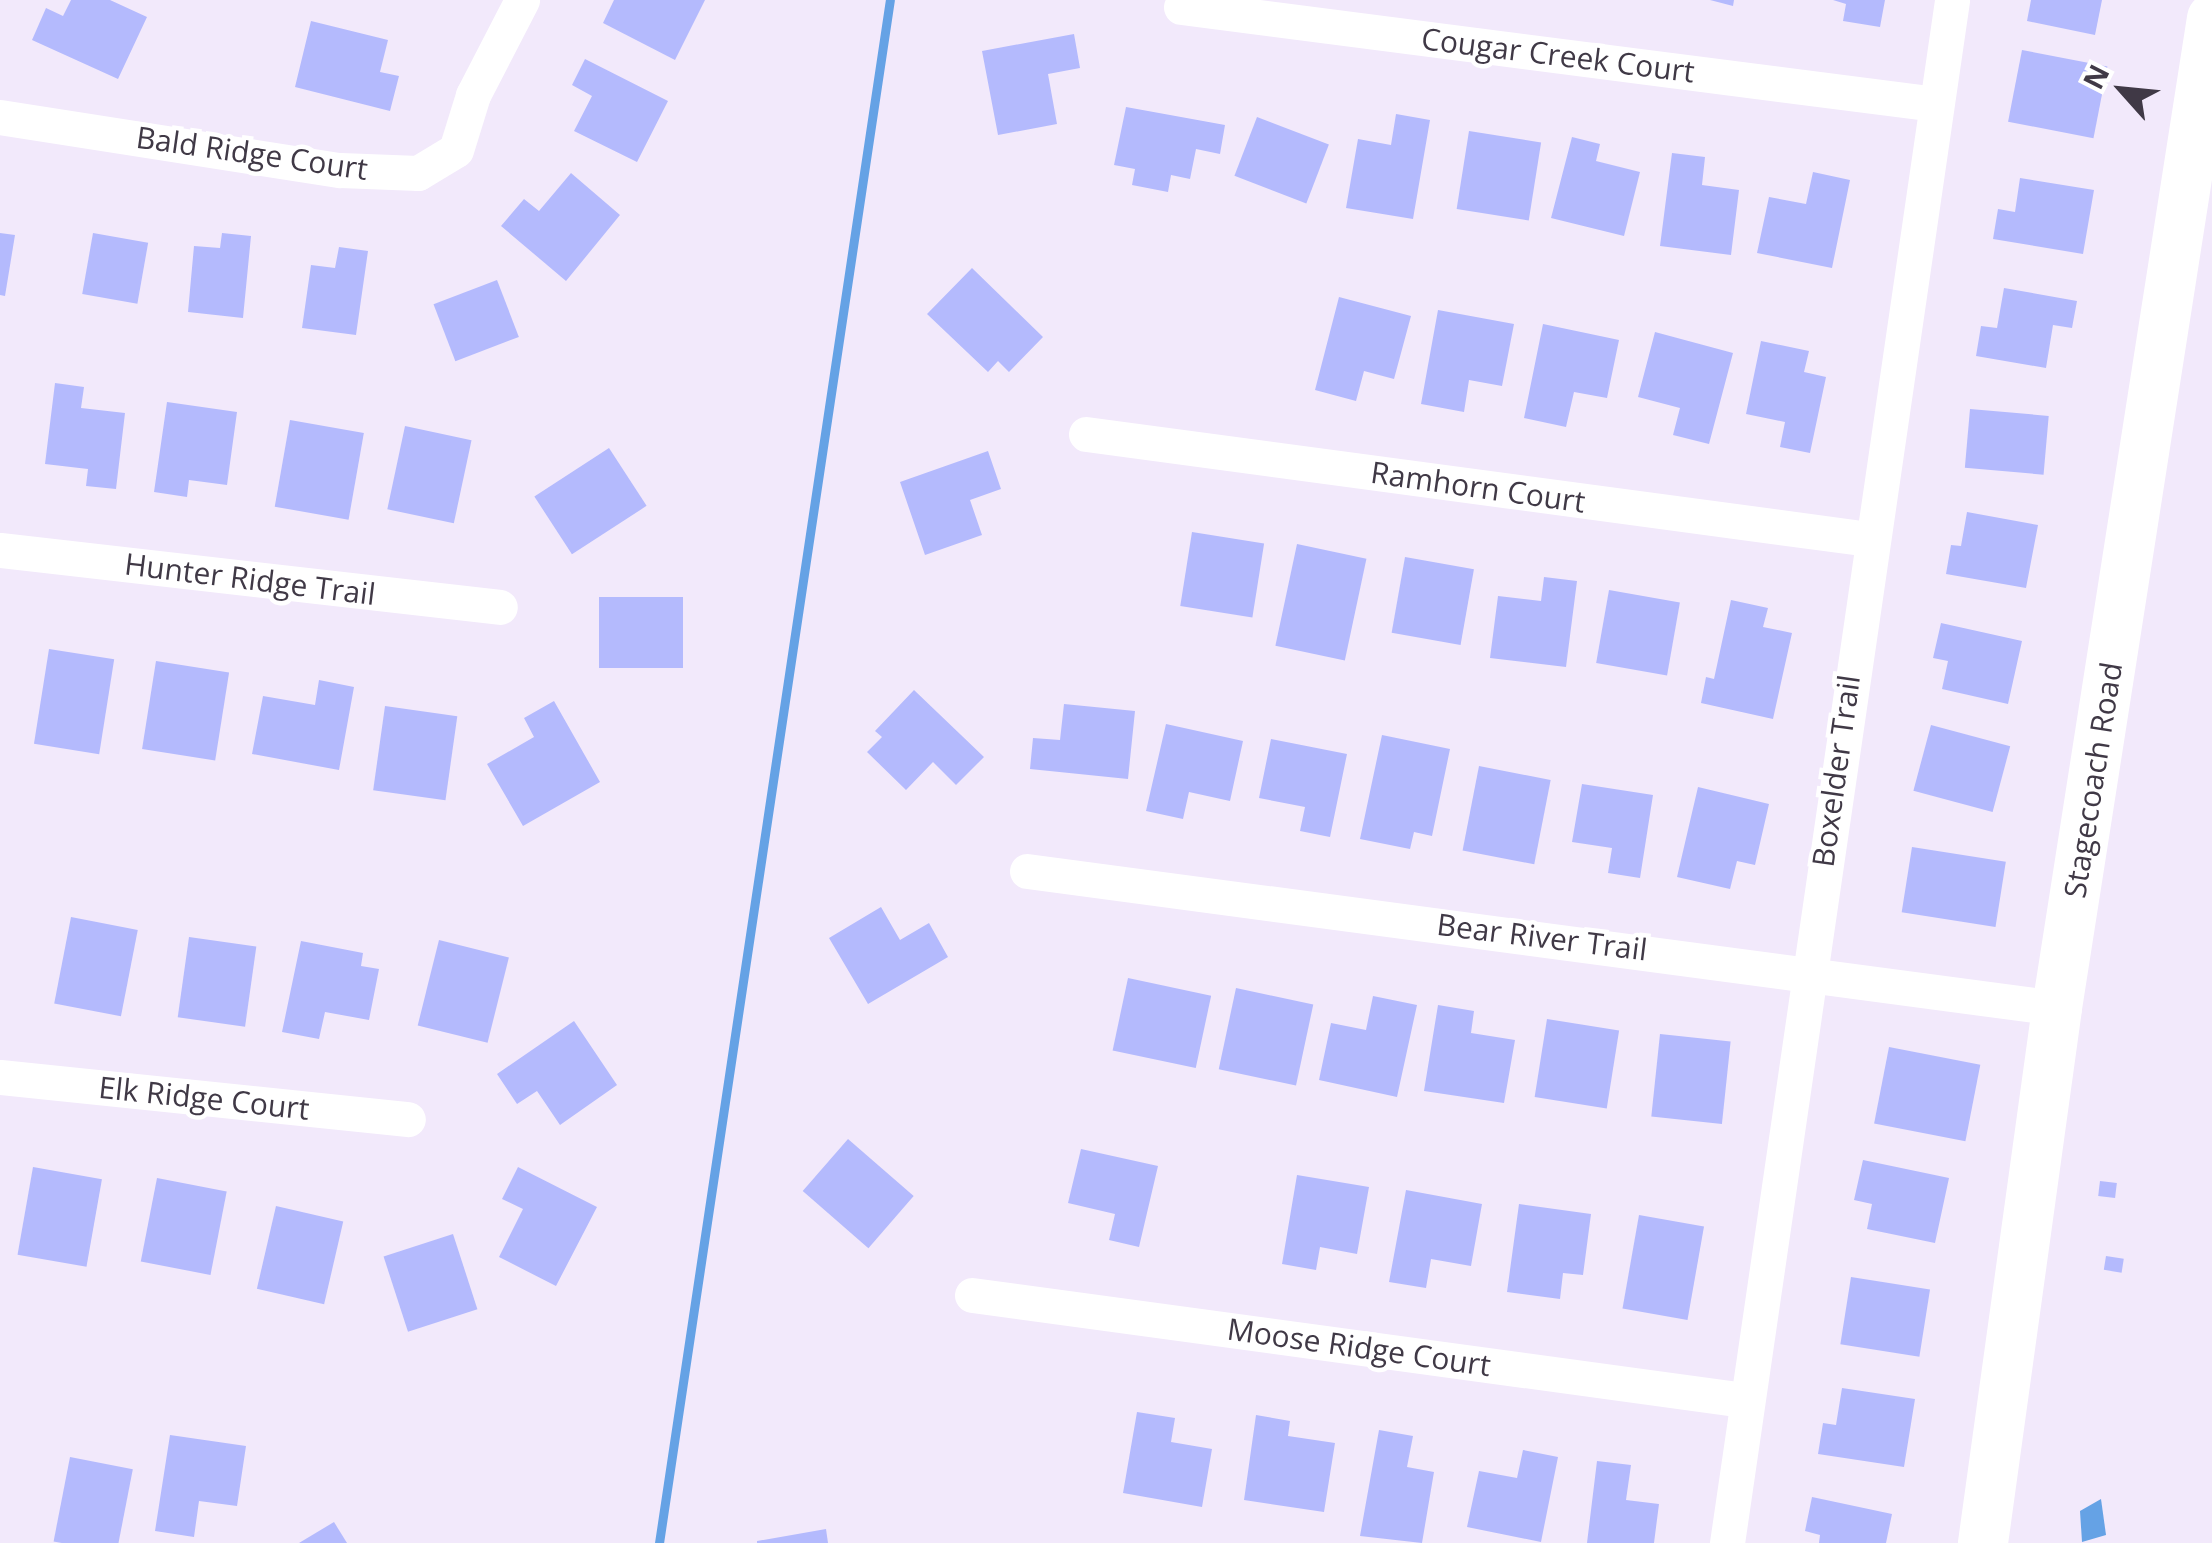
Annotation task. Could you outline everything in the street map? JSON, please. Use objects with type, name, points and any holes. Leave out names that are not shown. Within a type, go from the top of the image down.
[{"type":"main road","name":"Stagecoach Road","points":[[1983,1543],[2057,1008],[2212,18]]},
{"type":"street","name":"Bald Ridge Court","points":[[0,117],[340,170],[418,172],[456,150],[474,95],[522,0]]},
{"type":"street","name":"Boxelder Trail","points":[[1727,1543],[1868,540],[1952,0]]},
{"type":"street","name":"Cougar Creek Court","points":[[1181,6],[1935,104]]},
{"type":"street","name":"Ramhorn Court","points":[[1086,434],[1868,540]]},
{"type":"street","name":"Hunter Ridge Trail","points":[[0,550],[500,608]]},
{"type":"street","name":"Bear River Trail","points":[[1028,872],[1808,970],[2057,1008]]},
{"type":"street","name":"Elk Ridge Court","points":[[0,1077],[408,1119]]},
{"type":"street","name":"Moose Ridge Court","points":[[972,1295],[1746,1400]]},
{"type":"water","points":[[2101,1499],[2106,1535],[2082,1542],[2080,1511]]},
{"type":"building","points":[[71,0],[110,0],[147,17],[118,79],[32,40],[46,8],[63,16]]},
{"type":"building","points":[[614,0],[705,0],[675,60],[603,23]]},
{"type":"building","points":[[1710,0],[1734,0],[1733,6]]},
{"type":"building","points":[[1833,0],[1885,0],[1880,27],[1843,21],[1846,4]]},
{"type":"building","points":[[2031,0],[2102,0],[2095,35],[2027,21]]},
{"type":"building","points":[[311,21],[388,40],[380,72],[399,76],[390,111],[295,87]]},
{"type":"building","points":[[1074,34],[1080,68],[1048,74],[1057,124],[998,135],[982,51]]},
{"type":"building","points":[[2022,50],[2107,67],[2093,138],[2008,122]]},
{"type":"building","points":[[585,59],[668,101],[637,162],[574,131],[592,96],[572,85]]},
{"type":"building","points":[[1126,107],[1225,125],[1220,154],[1196,149],[1190,179],[1171,175],[1168,192],[1132,185],[1135,169],[1114,165]]},
{"type":"building","points":[[1396,114],[1430,120],[1413,219],[1346,208],[1358,139],[1391,145]]},
{"type":"building","points":[[1257,117],[1329,145],[1306,203],[1234,176]]},
{"type":"building","points":[[1469,131],[1541,142],[1529,220],[1457,209]]},
{"type":"building","points":[[1572,137],[1600,144],[1596,161],[1640,172],[1624,236],[1551,218]]},
{"type":"building","points":[[1672,153],[1705,157],[1702,185],[1739,190],[1731,255],[1660,246]]},
{"type":"building","points":[[1813,172],[1850,180],[1832,268],[1757,253],[1769,197],[1806,204]]},
{"type":"building","points":[[571,173],[620,215],[566,281],[501,226],[524,199],[539,211]]},
{"type":"building","points":[[2020,178],[2094,190],[2083,254],[1993,239],[1998,209],[2015,212]]},
{"type":"building","points":[[0,233],[15,235],[5,296],[0,295]]},
{"type":"building","points":[[93,233],[148,243],[137,304],[82,294]]},
{"type":"building","points":[[222,233],[251,236],[243,318],[188,312],[194,246],[220,248]]},
{"type":"building","points":[[339,247],[368,251],[356,335],[302,328],[311,265],[335,268]]},
{"type":"building","points":[[972,268],[1043,337],[1009,372],[998,361],[988,372],[927,314]]},
{"type":"building","points":[[497,280],[519,337],[455,361],[434,304]]},
{"type":"building","points":[[2004,288],[2077,301],[2072,328],[2053,325],[2046,368],[1976,356],[1981,326],[1997,328]]},
{"type":"building","points":[[1339,297],[1411,316],[1394,379],[1364,371],[1356,401],[1315,390]]},
{"type":"building","points":[[1438,310],[1514,324],[1502,386],[1469,380],[1464,412],[1421,404]]},
{"type":"building","points":[[1543,324],[1619,340],[1607,398],[1574,392],[1566,427],[1524,418]]},
{"type":"building","points":[[1655,332],[1733,353],[1709,444],[1673,435],[1680,408],[1638,397]]},
{"type":"building","points":[[1761,341],[1809,351],[1804,372],[1826,377],[1810,453],[1780,447],[1785,422],[1746,414]]},
{"type":"building","points":[[55,383],[84,387],[81,408],[125,413],[116,489],[86,486],[88,469],[45,464]]},
{"type":"building","points":[[167,402],[237,412],[227,485],[189,480],[187,497],[154,492]]},
{"type":"building","points":[[1970,409],[2049,416],[2044,475],[1965,468]]},
{"type":"building","points":[[290,420],[364,433],[349,520],[275,507]]},
{"type":"building","points":[[405,426],[472,440],[454,523],[387,509]]},
{"type":"building","points":[[609,448],[647,506],[572,554],[534,496]]},
{"type":"building","points":[[988,451],[1001,489],[970,500],[982,535],[925,555],[900,482]]},
{"type":"building","points":[[1967,512],[2038,525],[2026,588],[1946,574],[1951,545],[1961,546]]},
{"type":"building","points":[[1192,532],[1264,543],[1252,617],[1180,606]]},
{"type":"building","points":[[1297,544],[1366,559],[1345,660],[1275,646]]},
{"type":"building","points":[[1405,557],[1474,569],[1461,645],[1392,633]]},
{"type":"building","points":[[1544,577],[1577,581],[1566,667],[1490,658],[1498,596],[1541,601]]},
{"type":"building","points":[[1609,590],[1680,603],[1667,675],[1596,663]]},
{"type":"building","points":[[599,597],[683,597],[683,668],[599,668]]},
{"type":"building","points":[[1731,600],[1768,608],[1763,627],[1792,633],[1773,719],[1701,703],[1706,677],[1714,679]]},
{"type":"building","points":[[1941,623],[2022,641],[2008,704],[1942,689],[1948,661],[1933,658]]},
{"type":"building","points":[[49,649],[114,659],[99,754],[34,744]]},
{"type":"building","points":[[156,661],[229,673],[215,760],[142,749]]},
{"type":"building","points":[[319,680],[354,687],[339,770],[252,754],[263,696],[315,705]]},
{"type":"building","points":[[914,690],[984,757],[956,785],[933,762],[906,790],[867,752],[882,737],[875,731]]},
{"type":"building","points":[[554,701],[600,782],[523,826],[487,764],[534,737],[524,718]]},
{"type":"building","points":[[1064,704],[1135,711],[1128,779],[1030,769],[1033,738],[1060,740]]},
{"type":"building","points":[[385,706],[457,716],[445,800],[373,790]]},
{"type":"building","points":[[1166,724],[1243,741],[1230,801],[1189,792],[1183,819],[1146,811]]},
{"type":"building","points":[[1931,725],[2010,746],[1993,812],[1913,791]]},
{"type":"building","points":[[1382,735],[1450,749],[1432,836],[1414,832],[1410,849],[1360,839]]},
{"type":"building","points":[[1271,739],[1347,754],[1330,837],[1300,831],[1305,807],[1259,798]]},
{"type":"building","points":[[1479,766],[1551,780],[1534,864],[1463,850]]},
{"type":"building","points":[[1582,784],[1653,795],[1640,878],[1608,873],[1612,848],[1572,842]]},
{"type":"building","points":[[1698,787],[1769,804],[1755,865],[1737,861],[1730,889],[1677,877]]},
{"type":"building","points":[[1912,847],[2006,862],[1996,927],[1902,912]]},
{"type":"building","points":[[881,907],[900,940],[929,923],[948,957],[868,1004],[829,938]]},
{"type":"building","points":[[71,917],[138,930],[121,1016],[54,1003]]},
{"type":"building","points":[[189,937],[256,946],[245,1027],[178,1017]]},
{"type":"building","points":[[439,940],[509,957],[488,1043],[418,1025]]},
{"type":"building","points":[[301,941],[363,953],[361,966],[379,969],[369,1020],[325,1012],[319,1039],[282,1032]]},
{"type":"building","points":[[1128,978],[1211,996],[1196,1068],[1113,1050]]},
{"type":"building","points":[[1236,988],[1313,1004],[1296,1086],[1219,1069]]},
{"type":"building","points":[[1373,996],[1417,1005],[1397,1097],[1319,1080],[1331,1023],[1366,1030]]},
{"type":"building","points":[[1438,1005],[1474,1011],[1471,1033],[1515,1040],[1504,1103],[1424,1091]]},
{"type":"building","points":[[1547,1019],[1619,1030],[1607,1108],[1535,1097]]},
{"type":"building","points":[[574,1021],[617,1085],[560,1125],[537,1091],[517,1104],[497,1074]]},
{"type":"building","points":[[1660,1034],[1731,1041],[1722,1124],[1651,1117]]},
{"type":"building","points":[[1889,1047],[1980,1065],[1965,1141],[1874,1124]]},
{"type":"building","points":[[848,1139],[914,1196],[868,1248],[803,1191]]},
{"type":"building","points":[[1081,1149],[1158,1166],[1139,1247],[1109,1240],[1115,1214],[1068,1203]]},
{"type":"building","points":[[1863,1160],[1949,1178],[1935,1243],[1867,1229],[1872,1204],[1854,1200]]},
{"type":"building","points":[[33,1167],[102,1179],[86,1267],[18,1255]]},
{"type":"building","points":[[518,1167],[597,1207],[556,1286],[499,1257],[523,1209],[502,1199]]},
{"type":"building","points":[[1297,1175],[1369,1187],[1357,1254],[1320,1247],[1316,1270],[1282,1264]]},
{"type":"building","points":[[157,1178],[227,1192],[210,1275],[141,1261]]},
{"type":"building","points":[[2100,1181],[2117,1183],[2115,1198],[2098,1196]]},
{"type":"building","points":[[1406,1190],[1482,1204],[1471,1266],[1431,1259],[1426,1288],[1389,1282]]},
{"type":"building","points":[[1519,1204],[1591,1214],[1583,1275],[1563,1273],[1560,1299],[1507,1292]]},
{"type":"building","points":[[276,1206],[343,1222],[324,1304],[257,1289]]},
{"type":"building","points":[[1639,1215],[1704,1226],[1688,1320],[1623,1309]]},
{"type":"building","points":[[453,1234],[477,1309],[408,1332],[384,1257]]},
{"type":"building","points":[[2106,1256],[2124,1259],[2122,1273],[2104,1270]]},
{"type":"building","points":[[1851,1277],[1930,1290],[1919,1357],[1840,1344]]},
{"type":"building","points":[[1842,1388],[1915,1399],[1904,1467],[1818,1454],[1823,1423],[1836,1425]]},
{"type":"building","points":[[1137,1412],[1175,1418],[1171,1442],[1212,1449],[1202,1507],[1123,1493]]},
{"type":"building","points":[[1256,1415],[1290,1421],[1288,1436],[1335,1443],[1324,1512],[1244,1500]]},
{"type":"building","points":[[1379,1430],[1413,1436],[1407,1467],[1434,1472],[1422,1543],[1360,1536]]},
{"type":"building","points":[[170,1435],[246,1446],[237,1506],[199,1501],[194,1537],[155,1531]]},
{"type":"building","points":[[1523,1450],[1558,1457],[1541,1542],[1467,1527],[1479,1471],[1517,1478]]},
{"type":"building","points":[[70,1457],[133,1469],[118,1543],[54,1541]]},
{"type":"building","points":[[1597,1461],[1631,1465],[1626,1500],[1659,1504],[1654,1543],[1587,1543]]},
{"type":"building","points":[[1812,1497],[1892,1514],[1886,1543],[1819,1543],[1820,1535],[1805,1531]]},
{"type":"building","points":[[334,1522],[347,1543],[299,1543]]},
{"type":"building","points":[[826,1529],[828,1543],[757,1543],[757,1541]]},
{"type":"waterway","points":[[659,1543],[890,0]]}]
